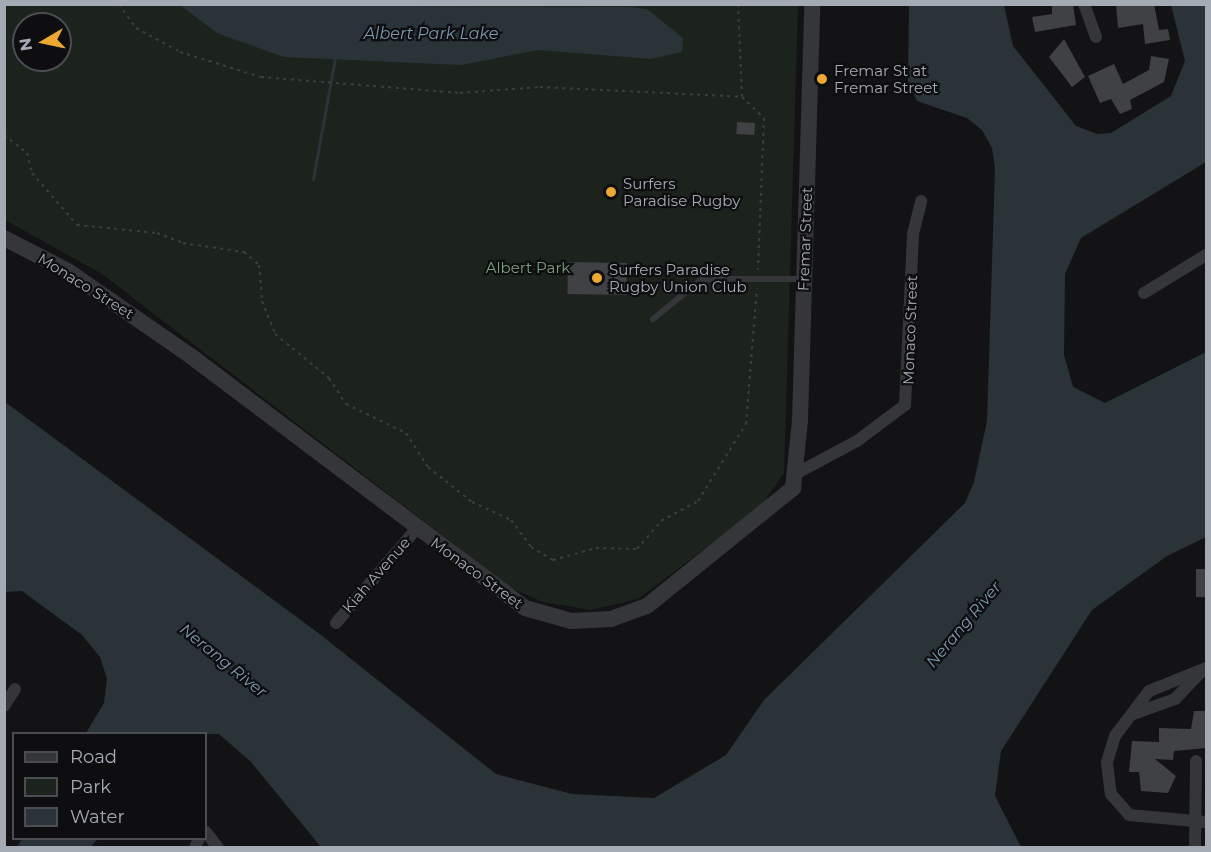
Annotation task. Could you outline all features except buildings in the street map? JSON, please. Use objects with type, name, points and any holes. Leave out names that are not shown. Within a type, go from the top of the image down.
[{"type":"street","name":"Fremar Street","points":[[797,473],[812,4]]},
{"type":"street","points":[[1084,4],[1096,37]]},
{"type":"street","name":"Monaco Street","points":[[4,238],[68,271],[192,357],[525,608],[571,621],[611,619],[647,606],[681,582],[784,499],[797,473],[857,441],[905,405],[913,234],[921,201]]},
{"type":"street","points":[[1144,293],[1206,255]]},
{"type":"street","name":"Kiah Avenue","points":[[336,623],[417,528]]},
{"type":"street","points":[[1201,822],[1155,820],[1129,815],[1118,806],[1107,778],[1115,736],[1133,714],[1163,681],[1204,670]]},
{"type":"street","points":[[1133,714],[1175,699],[1204,670]]},
{"type":"street","points":[[1163,681],[1175,699]]},
{"type":"street","points":[[4,706],[15,689]]},
{"type":"street","points":[[1195,848],[1201,822],[1196,761]]},
{"type":"street","points":[[207,833],[218,848]]},
{"type":"lane","points":[[653,319],[702,279],[804,279]]},
{"type":"path","points":[[4,135],[27,153],[32,173],[77,225],[157,233],[183,243],[244,252],[259,266],[262,301],[275,334],[329,378],[346,404],[406,433],[428,467],[472,502],[511,520],[531,547],[554,560],[596,548],[637,549],[660,521],[698,501],[746,424],[758,279],[764,118],[742,97],[540,87],[460,93],[261,77],[214,66],[136,28],[119,4]]},
{"type":"path","points":[[738,4],[742,97]]},
{"type":"green space","name":"Albert Park","points":[[4,5],[798,5],[784,473],[760,507],[638,599],[591,610],[543,602],[511,588],[102,274],[5,220]]},
{"type":"water","name":"Albert Park Lake","points":[[180,5],[630,7],[647,9],[683,38],[682,52],[651,59],[538,50],[461,65],[284,57],[217,33]]},
{"type":"water","name":"Nerang River","points":[[909,5],[1004,5],[1013,46],[1076,126],[1097,134],[1111,133],[1171,96],[1185,61],[1171,5],[1206,5],[1206,162],[1081,238],[1065,274],[1064,355],[1073,387],[1105,403],[1206,352],[1206,537],[1167,556],[1092,610],[1001,751],[995,796],[1021,847],[321,847],[250,761],[219,734],[207,734],[207,732],[87,732],[104,703],[107,679],[100,657],[82,635],[22,591],[5,592],[5,402],[317,632],[496,774],[572,794],[654,798],[726,755],[764,700],[965,503],[974,482],[987,421],[995,169],[992,148],[982,130],[967,118],[917,101],[908,82]]},
{"type":"water","points":[[21,840],[96,840],[91,847],[17,847]]},
{"type":"waterway","points":[[313,179],[335,58]]},
{"type":"place","name":"Fremar St at Fremar Street","points":[[822,79]]},
{"type":"place","name":"Surfers Paradise Rugby","points":[[611,192]]},
{"type":"place","name":"Surfers Paradise Rugby Union Club","points":[[597,278]]}]
